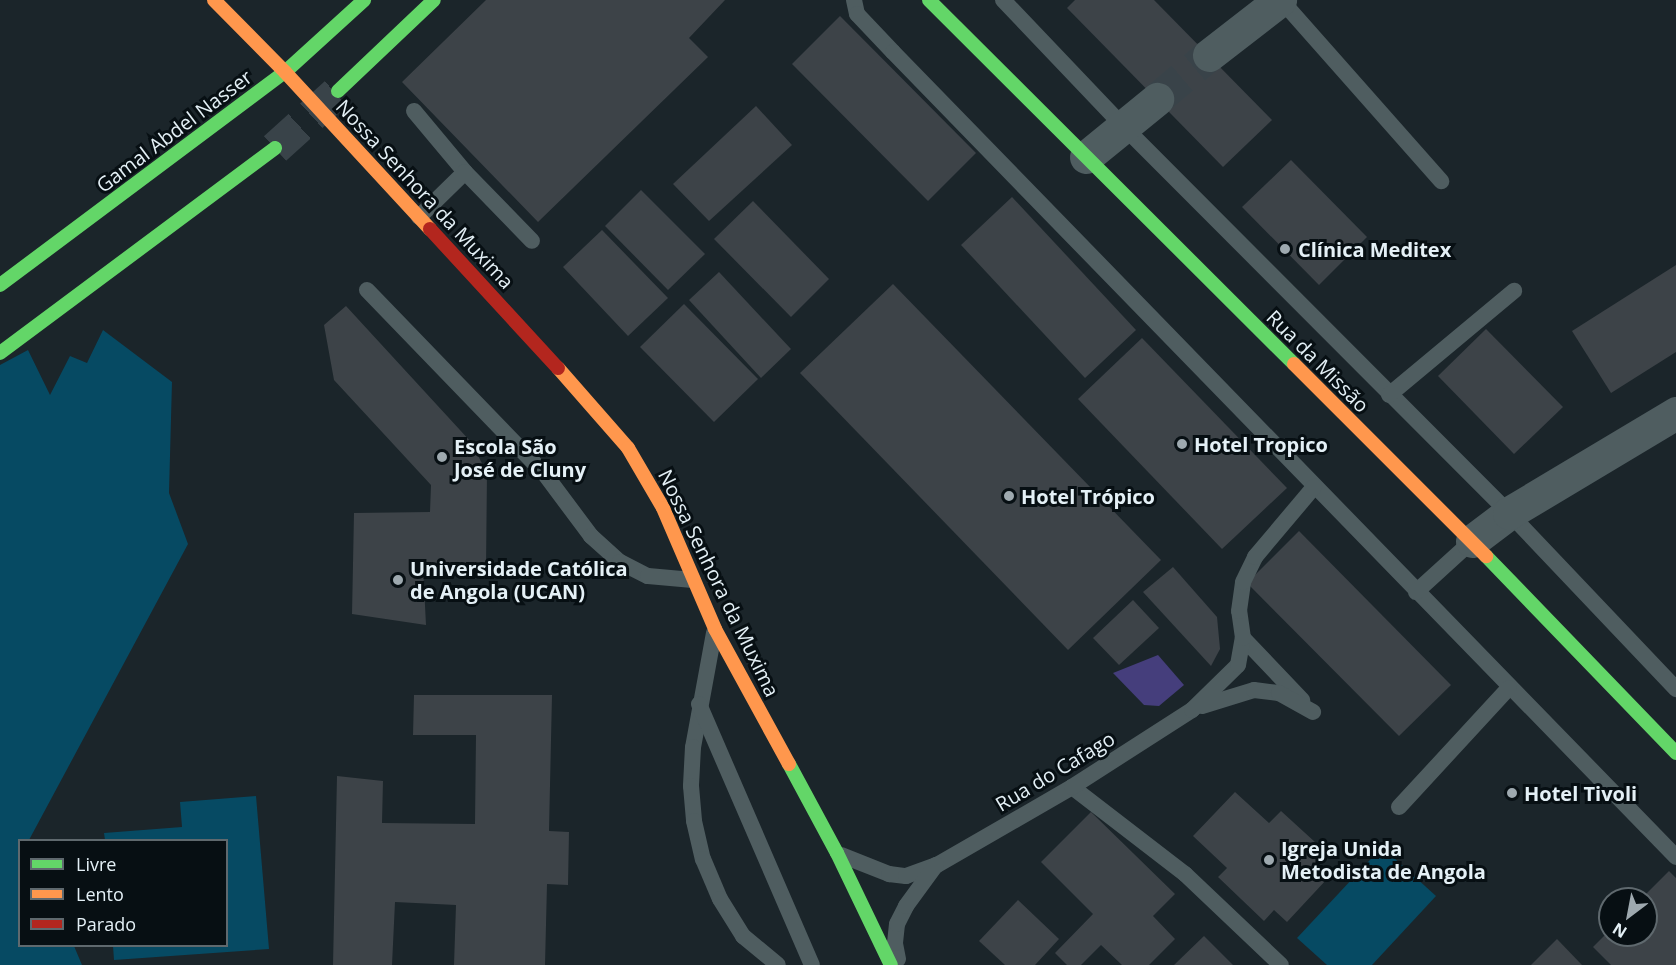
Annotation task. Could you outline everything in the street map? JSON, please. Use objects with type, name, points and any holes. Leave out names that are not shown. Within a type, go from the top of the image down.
[{"type":"main road","name":"Nossa Senhora da Muxima","points":[[214,0],[265,59],[285,72],[419,217],[593,406],[628,448],[663,508],[714,629],[837,853],[891,965]]},
{"type":"main road","name":"Gamal Abdel Nasser","points":[[0,285],[285,72],[364,0]]},
{"type":"main road","points":[[338,91],[434,0]]},
{"type":"main road","name":"Rua da Missão","points":[[929,0],[1472,541],[1676,753]]},
{"type":"main road","points":[[0,353],[275,148]]},
{"type":"street","points":[[1209,55],[1280,0]]},
{"type":"street","points":[[1086,158],[1157,99]]},
{"type":"street","points":[[1472,541],[1509,513],[1676,413]]},
{"type":"lane","points":[[854,0],[857,14],[864,22],[1509,688],[1676,857]]},
{"type":"lane","points":[[1003,0],[1124,128],[1509,513],[1676,688]]},
{"type":"lane","points":[[1280,0],[1441,181]]},
{"type":"lane","points":[[414,111],[465,172],[532,241]]},
{"type":"lane","points":[[419,217],[465,172]]},
{"type":"lane","points":[[367,290],[544,473],[591,536],[620,562],[648,576],[693,580]]},
{"type":"lane","points":[[1389,395],[1514,291]]},
{"type":"lane","name":"Rua do Cafago","points":[[837,853],[889,874],[906,876],[936,865],[1072,787],[1192,710],[1238,665],[1243,638],[1239,611],[1243,582],[1255,557],[1314,487]]},
{"type":"lane","points":[[1416,592],[1472,541]]},
{"type":"lane","points":[[714,629],[693,747],[691,786],[694,821],[703,859],[720,899],[743,936],[778,965]]},
{"type":"lane","name":"Rua do Cafago","points":[[1192,710],[1254,690],[1279,693],[1313,712],[1243,638]]},
{"type":"lane","points":[[1399,807],[1509,688]]},
{"type":"lane","points":[[699,704],[812,965]]},
{"type":"lane","points":[[1072,787],[1185,874],[1281,965]]},
{"type":"lane","name":"Rua do Cafago","points":[[899,965],[895,944],[897,924],[906,906],[936,865]]},
{"type":"shaded area","points":[[103,330],[172,382],[169,493],[188,544],[30,839],[18,839],[18,947],[74,947],[82,965],[0,965],[0,365],[28,350],[50,395],[70,356],[87,363]]},
{"type":"shaded area","points":[[1158,655],[1184,685],[1159,706],[1144,705],[1113,673]]},
{"type":"shaded area","points":[[256,796],[269,949],[114,960],[113,947],[228,947],[228,839],[105,839],[104,833],[182,827],[180,802]]},
{"type":"shaded area","points":[[1382,847],[1436,896],[1372,965],[1327,965],[1297,938]]},
{"type":"building","points":[[486,0],[725,0],[689,38],[708,57],[538,222],[402,82]]},
{"type":"building","points":[[1075,0],[1154,0],[1272,120],[1223,167],[1067,8]]},
{"type":"building","points":[[840,16],[976,153],[928,201],[792,64]]},
{"type":"building","points":[[756,106],[792,145],[709,221],[673,184]]},
{"type":"building","points":[[1291,160],[1367,237],[1319,285],[1242,207]]},
{"type":"building","points":[[641,190],[705,254],[668,290],[605,226]]},
{"type":"building","points":[[1012,197],[1136,330],[1085,378],[961,245]]},
{"type":"building","points":[[753,201],[829,279],[791,317],[714,239]]},
{"type":"building","points":[[602,230],[668,298],[628,336],[563,267]]},
{"type":"building","points":[[1676,265],[1676,352],[1611,393],[1572,331]]},
{"type":"building","points":[[719,272],[791,349],[761,378],[689,300]]},
{"type":"building","name":"Hotel Trópico","points":[[893,284],[1161,560],[1068,650],[800,373]]},
{"type":"building","points":[[684,304],[758,379],[714,422],[640,347]]},
{"type":"building","name":"Escola São José de Cluny","points":[[346,306],[471,442],[487,473],[486,569],[423,566],[426,625],[352,614],[354,513],[430,512],[431,485],[334,380],[324,325]]},
{"type":"building","points":[[1486,329],[1563,407],[1514,454],[1438,376]]},
{"type":"building","name":"Hotel Tropico","points":[[1142,338],[1287,488],[1222,549],[1078,399]]},
{"type":"building","points":[[1299,531],[1451,685],[1399,736],[1247,583]]},
{"type":"building","points":[[1173,567],[1217,617],[1220,649],[1211,666],[1143,592]]},
{"type":"building","points":[[1133,600],[1159,628],[1119,665],[1093,638]]},
{"type":"building","points":[[414,695],[552,695],[549,831],[569,832],[568,885],[547,884],[545,965],[454,965],[456,905],[395,902],[392,965],[333,965],[337,776],[383,781],[382,823],[475,824],[476,735],[413,735]]},
{"type":"building","name":"Igreja Unida Metodista de Angola","points":[[1235,792],[1269,823],[1281,811],[1327,853],[1314,866],[1327,879],[1287,922],[1274,910],[1264,921],[1218,877],[1227,868],[1193,836]]},
{"type":"building","points":[[1091,812],[1175,894],[1153,916],[1175,939],[1149,965],[1122,965],[1101,945],[1081,965],[1067,965],[1055,953],[1093,914],[1041,862]]},
{"type":"building","points":[[1669,871],[1676,878],[1676,965],[1611,965],[1593,947],[1598,942],[1598,947],[1658,947],[1658,887],[1653,887]]},
{"type":"building","points":[[1018,900],[1059,939],[1035,965],[1005,965],[979,941]]},
{"type":"building","points":[[1204,936],[1233,965],[1174,965]]},
{"type":"building","points":[[1557,939],[1582,965],[1531,965]]},
{"type":"tunnel","points":[[1157,99],[1209,55]]},
{"type":"tunnel","points":[[275,148],[338,91]]},
{"type":"traffic: fast","points":[[0,285],[285,72],[364,0]]},
{"type":"traffic: fast","points":[[338,91],[434,0]]},
{"type":"traffic: fast","points":[[929,0],[1294,364]]},
{"type":"traffic: fast","points":[[0,353],[275,148]]},
{"type":"traffic: fast","points":[[1486,556],[1676,753]]},
{"type":"traffic: fast","points":[[789,764],[837,853],[891,965]]},
{"type":"traffic: slow","points":[[214,0],[285,72],[430,229]]},
{"type":"traffic: slow","points":[[1294,364],[1486,556]]},
{"type":"traffic: slow","points":[[558,368],[628,448],[663,508],[715,629],[789,764]]},
{"type":"traffic: jam","points":[[430,229],[558,368]]},
{"type":"place","name":"Clínica Meditex","points":[[1285,249]]},
{"type":"place","name":"Hotel Tropico","points":[[1182,444]]},
{"type":"place","name":"Escola São José de Cluny","points":[[442,457]]},
{"type":"place","name":"Hotel Trópico","points":[[1009,496]]},
{"type":"place","name":"Universidade Católica de Angola (UCAN)","points":[[398,580]]},
{"type":"place","name":"Hotel Tivoli","points":[[1512,793]]},
{"type":"place","name":"Igreja Unida Metodista de Angola","points":[[1269,860]]}]
